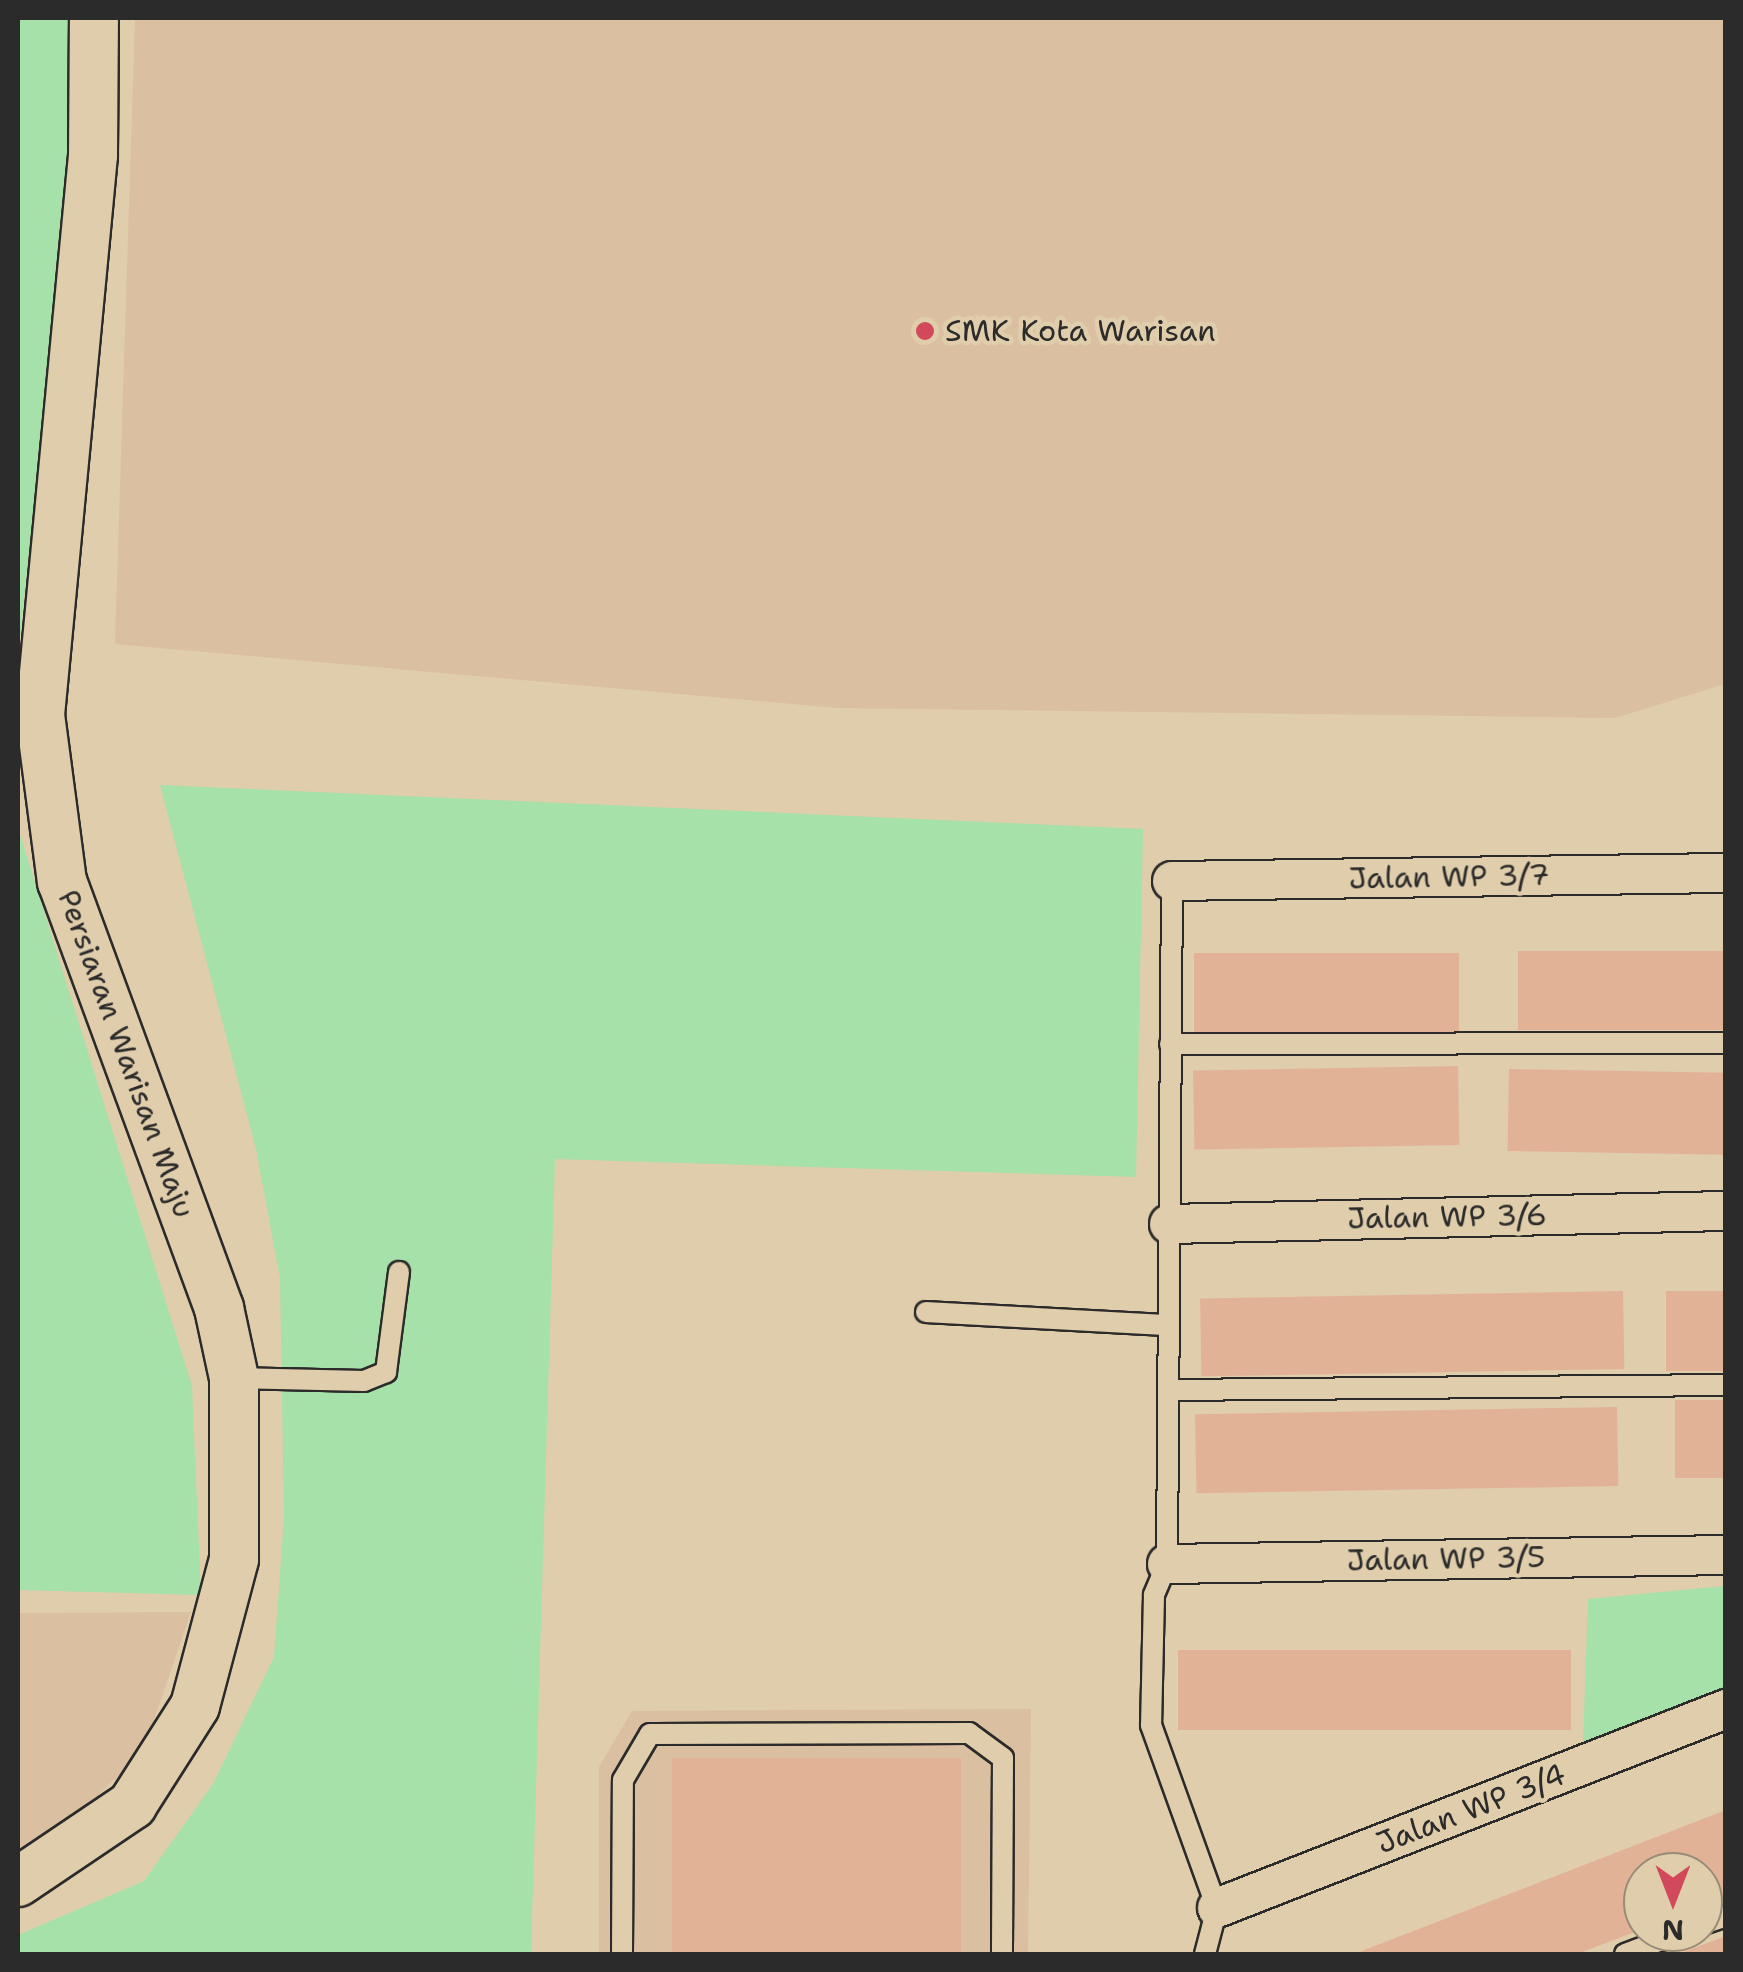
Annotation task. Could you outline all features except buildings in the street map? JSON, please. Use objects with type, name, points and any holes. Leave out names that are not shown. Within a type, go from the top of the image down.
[{"type":"street","name":"Persiaran Warisan Maju","points":[[18,1882],[132,1805],[195,1706],[234,1559],[234,1378],[218,1308],[62,882],[40,714],[93,156],[94,18]]},
{"type":"street","name":"Jalan WP 3/7","points":[[1172,881],[1726,873]]},
{"type":"street","name":"Jalan WP 3/6","points":[[1169,1224],[1726,1211]]},
{"type":"street","name":"Jalan WP 3/5","points":[[1167,1564],[1726,1555]]},
{"type":"street","name":"Jalan WP 3/4","points":[[1216,1908],[1726,1709]]},
{"type":"lane","points":[[1172,881],[1167,1564],[1154,1595],[1151,1725],[1216,1908],[1205,1954]]},
{"type":"lane","points":[[1170,1044],[1726,1043]]},
{"type":"lane","points":[[234,1378],[364,1382],[386,1372],[399,1272]]},
{"type":"lane","points":[[926,1312],[1169,1325]]},
{"type":"lane","points":[[1168,1390],[1726,1386]]},
{"type":"lane","points":[[622,1954],[623,1780],[650,1734],[949,1733],[969,1733],[1003,1758],[1002,1954]]},
{"type":"shaded area","name":"SMK Kota Warisan","points":[[135,18],[1725,18],[1725,684],[1615,718],[837,708],[115,644]]},
{"type":"shaded area","points":[[191,1612],[143,1752],[49,1842],[18,1853],[18,1613]]},
{"type":"shaded area","points":[[1031,1709],[1028,1954],[599,1954],[599,1767],[632,1711]]},
{"type":"green space","points":[[18,18],[75,18],[76,95],[18,658]]},
{"type":"green space","points":[[160,785],[1143,829],[1136,1177],[555,1159],[531,1954],[18,1954],[18,1935],[144,1881],[213,1784],[274,1657],[284,1517],[280,1278],[256,1149]]},
{"type":"green space","points":[[18,828],[192,1386],[201,1595],[18,1590]]},
{"type":"green space","points":[[1725,1586],[1725,1690],[1583,1746],[1588,1599]]},
{"type":"place","name":"SMK Kota Warisan","points":[[925,331]]}]
